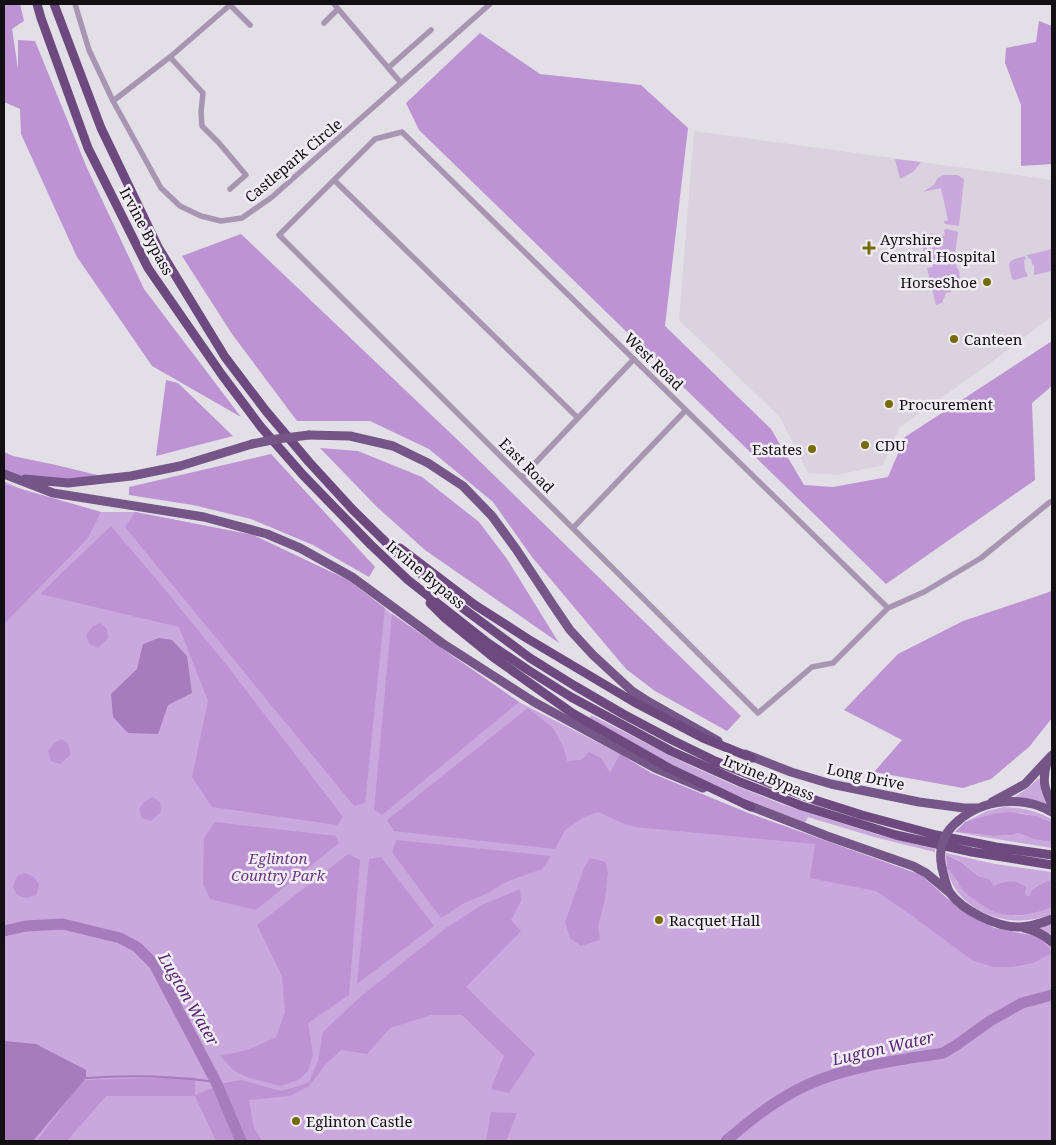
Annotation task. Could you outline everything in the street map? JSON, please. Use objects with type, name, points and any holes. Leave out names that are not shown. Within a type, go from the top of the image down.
[{"type":"highway","name":"Irvine Bypass","points":[[37,4],[88,148],[148,268],[222,375],[261,427],[303,476],[408,580],[488,643],[571,697],[671,751],[732,778],[802,806],[896,835],[972,852],[1052,865]]},
{"type":"highway","name":"Irvine Bypass","points":[[54,4],[101,128],[158,247],[225,357],[284,433],[353,510],[398,554],[449,598],[530,658],[591,696],[715,761],[818,801],[862,815],[936,835],[996,847],[1052,855]]},
{"type":"highway","points":[[353,510],[476,605],[528,638],[668,721],[752,758]]},
{"type":"highway","points":[[408,580],[445,618],[465,635],[572,713],[669,768],[751,807]]},
{"type":"main road","name":"Long Drive","points":[[8,476],[68,483],[131,476],[180,466],[252,444],[309,435],[350,436],[393,446],[428,463],[464,486],[492,516],[570,630],[617,678],[649,702],[713,738],[752,758],[830,784],[919,802],[964,808],[1014,802],[1046,808],[1052,812]]},
{"type":"main road","points":[[8,476],[53,493],[204,517],[267,534],[300,548],[352,577],[442,643],[534,702],[655,768],[686,782],[827,836],[913,866],[926,873],[960,903],[979,916],[1007,926],[1030,929],[1040,933],[1052,942]]},
{"type":"main road","points":[[950,893],[940,856],[943,840],[949,830],[963,816],[1025,784],[1050,758]]},
{"type":"main road","points":[[1050,758],[1044,774],[1044,781],[1046,794],[1052,805]]},
{"type":"main road","points":[[1019,927],[1052,919]]},
{"type":"street","name":"Castlepark Circle","points":[[75,4],[89,50],[113,101],[160,188],[180,206],[201,216],[221,221],[242,218],[272,197],[490,4]]},
{"type":"street","points":[[334,4],[400,83]]},
{"type":"street","points":[[113,101],[170,57],[230,5],[250,24]]},
{"type":"street","points":[[324,23],[338,9]]},
{"type":"street","points":[[388,68],[431,30]]},
{"type":"street","points":[[170,57],[203,93],[202,126],[246,175],[230,189]]},
{"type":"street","name":"West Road","points":[[334,180],[375,139],[402,132],[888,608]]},
{"type":"street","points":[[334,180],[578,418]]},
{"type":"street","name":"East Road","points":[[334,180],[279,235],[758,713],[812,667],[832,663],[888,608]]},
{"type":"street","points":[[522,477],[634,359]]},
{"type":"street","points":[[573,528],[686,410]]},
{"type":"street","points":[[888,608],[924,592],[981,558],[1052,501]]},
{"type":"shaded area","name":"Ayrshire Central Hospital","points":[[694,131],[1052,180],[1052,316],[989,364],[899,428],[883,465],[837,475],[808,473],[780,417],[679,320]]},
{"type":"shaded area","points":[[159,638],[172,640],[187,656],[192,693],[168,705],[158,734],[128,733],[113,717],[111,694],[137,669],[143,644]]},
{"type":"shaded area","points":[[4,1041],[36,1044],[86,1070],[86,1078],[33,1141],[4,1141]]},
{"type":"green space","points":[[4,4],[20,4],[24,21],[12,29],[18,69],[18,40],[35,41],[87,168],[144,289],[241,417],[152,366],[77,257],[21,134],[20,109],[4,102]]},
{"type":"green space","points":[[1039,21],[1052,26],[1052,164],[1021,166],[1021,105],[1005,63],[1006,48],[1036,42]]},
{"type":"green space","points":[[480,33],[540,74],[641,85],[688,128],[665,326],[771,429],[804,485],[833,487],[888,477],[905,437],[1052,341],[1052,386],[1032,403],[1035,480],[886,584],[419,130],[406,103]]},
{"type":"green space","points":[[895,159],[921,162],[913,172],[900,179]]},
{"type":"green space","points":[[943,175],[957,175],[964,179],[959,226],[945,224],[944,221],[948,220],[941,188],[923,192],[935,184],[937,179]]},
{"type":"green space","points":[[944,230],[958,232],[954,261],[959,271],[960,279],[955,280],[951,292],[946,293],[942,303],[936,305],[927,268],[933,267],[931,257],[925,258],[920,234],[933,233],[935,238],[945,235]]},
{"type":"green space","points":[[241,234],[464,446],[741,716],[727,731],[655,691],[626,669],[532,557],[493,502],[429,449],[370,421],[297,421],[232,334],[182,256]]},
{"type":"green space","points":[[1052,249],[1052,271],[1034,275],[1034,266],[1027,255]]},
{"type":"green space","points":[[1025,256],[1025,270],[1028,276],[1015,280],[1012,279],[1009,265],[1011,261]]},
{"type":"green space","points":[[166,380],[178,383],[233,436],[156,456]]},
{"type":"green space","points":[[320,448],[358,451],[422,477],[479,522],[507,559],[559,643],[425,550],[377,507]]},
{"type":"green space","points":[[4,452],[13,456],[97,475],[93,481],[32,480],[4,473]]},
{"type":"green space","points":[[271,454],[375,567],[369,577],[313,545],[251,519],[193,505],[129,495],[129,487]]},
{"type":"green space","name":"Eglinton Country Park","points":[[4,481],[23,490],[101,512],[135,512],[253,535],[348,580],[392,614],[519,702],[620,754],[651,773],[748,813],[921,875],[958,908],[994,928],[1026,934],[1043,931],[1037,928],[1052,923],[1052,1141],[4,1141]]},
{"type":"green space","points":[[4,484],[101,512],[88,538],[4,624]]},
{"type":"green space","points":[[135,512],[253,535],[348,580],[385,608],[365,803],[354,806],[125,527]]},
{"type":"green space","points":[[111,526],[229,668],[343,817],[337,825],[212,807],[192,777],[208,701],[179,627],[40,594]]},
{"type":"green space","points":[[1052,591],[1052,718],[1029,747],[991,779],[963,788],[874,772],[902,740],[844,710],[898,654],[963,621]]},
{"type":"green space","points":[[392,614],[519,702],[382,815],[374,810]]},
{"type":"green space","points":[[100,623],[107,629],[108,638],[98,648],[89,644],[86,635],[92,627]]},
{"type":"green space","points":[[528,708],[553,728],[563,746],[567,761],[581,760],[589,752],[601,758],[610,773],[620,754],[651,773],[748,813],[921,875],[958,908],[994,928],[1039,937],[1052,953],[1033,963],[1012,967],[993,967],[972,960],[876,891],[810,878],[815,844],[635,827],[598,812],[584,817],[565,830],[555,849],[394,831],[387,820]]},
{"type":"green space","points":[[591,715],[687,764],[736,786],[784,805],[876,834],[935,849],[935,852],[874,837],[808,817],[805,823],[721,789],[644,750],[589,719]]},
{"type":"green space","points":[[62,739],[69,745],[70,755],[60,764],[51,761],[48,751],[54,743]]},
{"type":"green space","points":[[1039,778],[1042,794],[1047,806],[1014,798],[1028,788]]},
{"type":"green space","points":[[153,797],[160,802],[161,812],[151,821],[142,818],[139,809],[145,801]]},
{"type":"green space","points":[[1004,807],[1034,812],[1052,819],[1052,823],[1018,813],[999,814],[965,822],[987,811]]},
{"type":"green space","points":[[1009,812],[1036,816],[1051,822],[1052,841],[1033,839],[1018,833],[993,836],[955,832],[965,822],[993,814]]},
{"type":"green space","points":[[215,822],[336,836],[339,843],[256,910],[210,899],[203,883],[204,838]]},
{"type":"green space","points":[[959,833],[993,836],[1018,833],[1033,839],[1052,841],[1052,848]]},
{"type":"green space","points":[[396,840],[551,856],[542,869],[506,882],[486,894],[464,903],[441,918],[392,852]]},
{"type":"green space","points":[[946,853],[995,864],[1052,872],[1052,879],[1035,887],[1030,895],[1027,896],[1025,893],[994,886],[990,879],[978,876],[959,860],[946,855]]},
{"type":"green space","points":[[348,854],[360,860],[349,995],[308,1023],[313,1055],[308,1071],[298,1080],[280,1086],[249,1078],[233,1070],[220,1055],[242,1051],[276,1037],[285,1012],[282,976],[257,925]]},
{"type":"green space","points":[[946,855],[960,861],[978,876],[990,879],[994,886],[1010,882],[1022,884],[1026,887],[1025,893],[1027,896],[1036,887],[1052,879],[1052,907],[1032,914],[1012,916],[984,907],[960,887],[953,874],[947,869]]},
{"type":"green space","points":[[381,857],[434,926],[357,984],[369,859]]},
{"type":"green space","points":[[590,858],[605,862],[608,872],[605,899],[598,926],[600,940],[581,946],[570,938],[565,922],[584,868]]},
{"type":"green space","points":[[947,869],[954,875],[957,883],[1006,915],[1032,914],[1052,907],[1052,914],[1037,919],[1021,920],[1004,919],[989,915],[974,907],[962,897],[953,885]]},
{"type":"green space","points":[[25,873],[34,877],[39,885],[36,895],[26,898],[17,895],[13,887],[17,876]]},
{"type":"green space","points":[[520,889],[521,901],[511,920],[521,931],[466,987],[535,1054],[509,1093],[491,1089],[504,1056],[462,1015],[431,1015],[390,1028],[367,1054],[341,1050],[326,1064],[309,1086],[290,1096],[249,1100],[254,1128],[262,1141],[216,1141],[195,1096],[106,1096],[67,1141],[37,1141],[83,1080],[195,1077],[195,1095],[224,1083],[242,1080],[281,1091],[309,1082],[318,1061],[323,1032],[359,998],[446,928],[482,905]]},
{"type":"green space","points":[[491,1112],[517,1113],[506,1141],[486,1141]]},
{"type":"waterway","name":"Lugton Water","points":[[4,931],[26,926],[63,924],[120,938],[137,947],[154,964],[216,1082],[241,1141]]},
{"type":"waterway","name":"Lugton Water","points":[[726,1141],[770,1106],[806,1085],[864,1067],[943,1053],[990,1021],[1022,1003],[1052,995]]},
{"type":"waterway","points":[[86,1078],[184,1078],[216,1082]]},
{"type":"place","name":"Ayrshire Central Hospital","points":[[869,248]]},
{"type":"place","name":"HorseShoe","points":[[987,282]]},
{"type":"place","name":"Canteen","points":[[954,339]]},
{"type":"place","name":"Procurement","points":[[889,404]]},
{"type":"place","name":"CDU","points":[[865,445]]},
{"type":"place","name":"Estates","points":[[812,449]]},
{"type":"place","name":"Racquet Hall","points":[[659,920]]},
{"type":"place","name":"Eglinton Castle","points":[[296,1121]]}]
